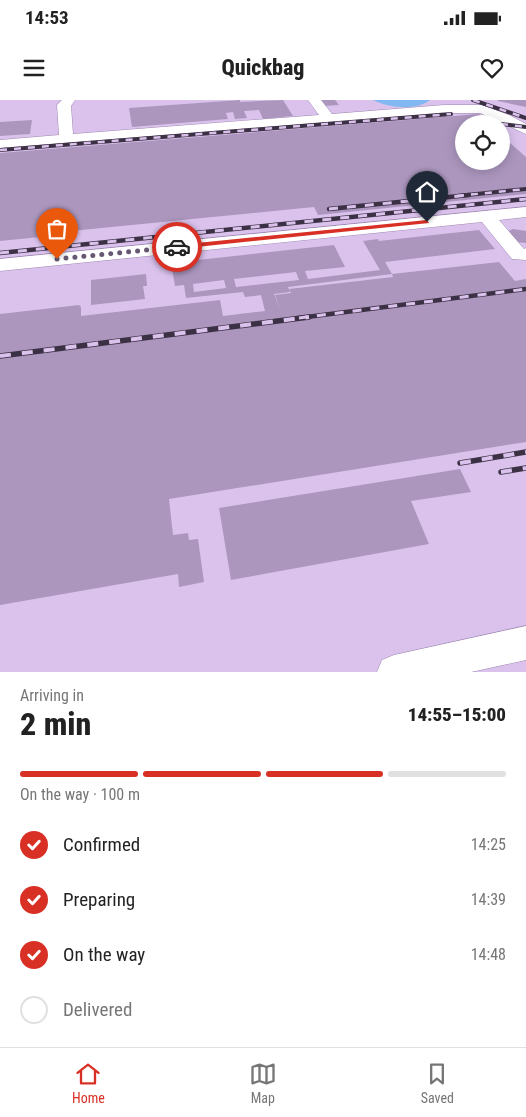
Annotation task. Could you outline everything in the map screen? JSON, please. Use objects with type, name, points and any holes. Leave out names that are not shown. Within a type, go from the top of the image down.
[{"type":"lane","points":[[66,138],[64,105],[69,100]]},
{"type":"lane","points":[[314,100],[328,118]]},
{"type":"lane","points":[[0,144],[444,109],[482,109],[526,130]]},
{"type":"lane","points":[[0,265],[526,212]]},
{"type":"lane","points":[[486,216],[519,255],[526,254]]},
{"type":"lane","points":[[394,672],[526,643]]},
{"type":"water","points":[[373,100],[430,100],[417,106],[402,107],[387,105]]},
{"type":"building","points":[[240,100],[240,102],[283,100],[293,116],[263,119],[259,110],[244,111],[247,118],[235,119],[233,112],[226,113],[228,119],[132,127],[129,108]]},
{"type":"building","points":[[320,100],[335,100],[339,105],[324,106]]},
{"type":"building","points":[[526,100],[526,107],[498,101]]},
{"type":"building","points":[[455,116],[455,170],[510,170],[510,143],[526,157],[526,194],[318,215],[314,207],[51,233],[50,236],[0,241],[0,153]]},
{"type":"building","points":[[32,120],[30,134],[0,136],[0,122]]},
{"type":"building","points":[[513,229],[526,231],[526,243],[515,242],[506,232]]},
{"type":"building","points":[[479,230],[495,249],[385,262],[392,274],[499,262],[515,281],[526,279],[526,442],[169,499],[173,535],[188,533],[189,540],[198,539],[204,582],[179,587],[178,574],[0,605],[0,314],[79,305],[81,307],[81,316],[220,300],[223,316],[265,311],[261,295],[245,297],[243,292],[186,298],[184,285],[175,286],[171,263],[334,245],[345,267],[305,271],[308,279],[380,270],[363,241],[378,239],[379,241]],"holes":[[[296,272],[299,280],[236,287],[234,279]],[[392,274],[393,277],[289,289],[291,293],[275,295],[280,309],[274,294],[290,292],[288,287]],[[224,280],[226,288],[194,292],[193,284]]]},
{"type":"building","points":[[146,274],[147,286],[143,286],[145,299],[91,305],[91,280]]},
{"type":"building","points":[[460,469],[471,492],[411,501],[429,544],[231,580],[219,508]]},
{"type":"railway","points":[[473,100],[526,118]]},
{"type":"railway","points":[[0,150],[451,114]]},
{"type":"railway","points":[[510,125],[526,127]]},
{"type":"railway","points":[[457,196],[526,189]]},
{"type":"railway","points":[[329,209],[469,195]]},
{"type":"railway","points":[[0,253],[526,199]]},
{"type":"railway","points":[[299,318],[526,289]]},
{"type":"railway","points":[[0,356],[309,317]]},
{"type":"railway","points":[[460,463],[526,452]]},
{"type":"railway","points":[[501,472],[526,468]]},
{"type":"way so far","points":[[57,259],[177,247]]},
{"type":"route","points":[[177,247],[427,222]]}]
